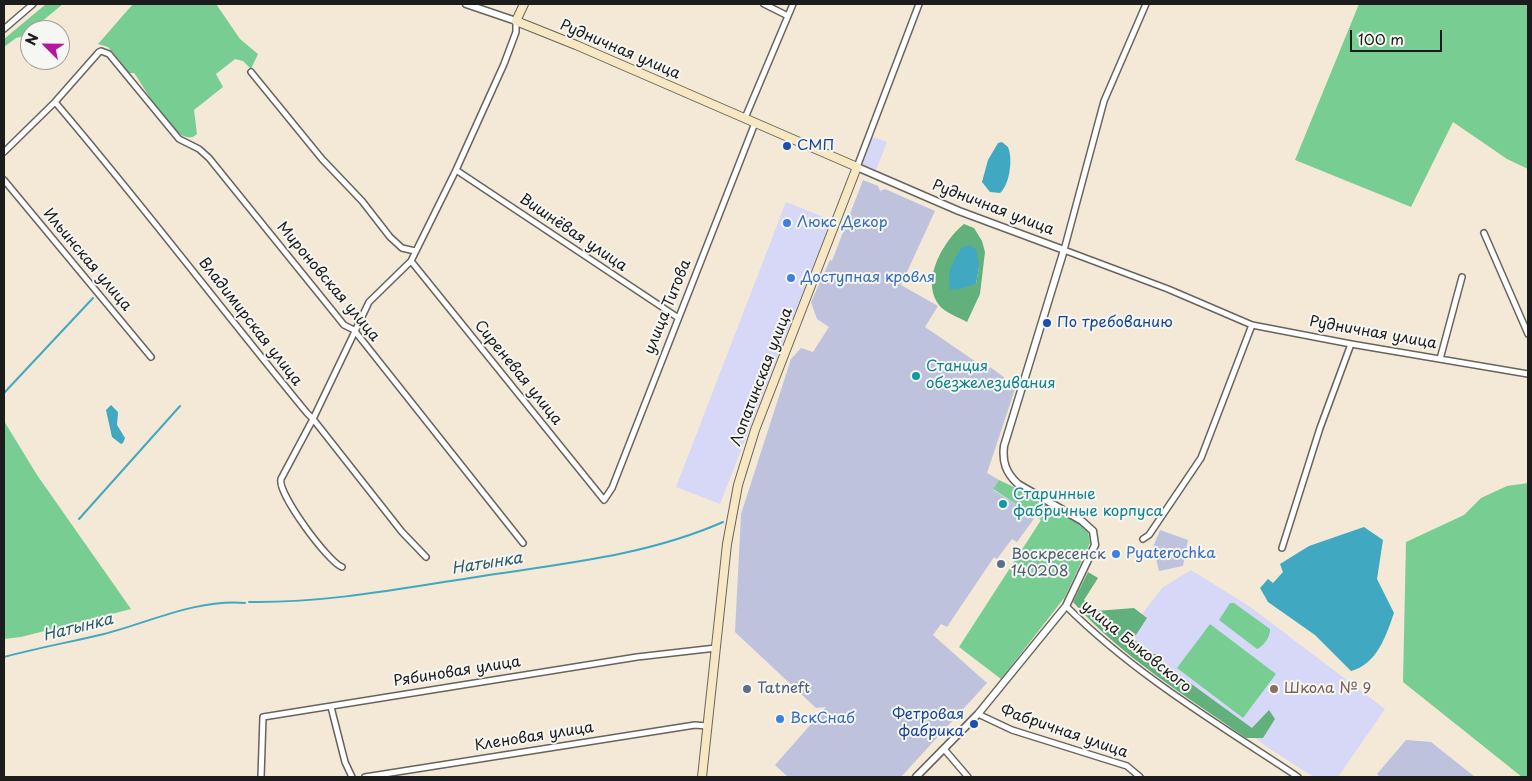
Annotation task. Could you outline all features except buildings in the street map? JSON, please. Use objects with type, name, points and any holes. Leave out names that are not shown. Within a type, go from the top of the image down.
[{"type":"main road","points":[[516,21],[524,4]]},
{"type":"main road","name":"Рудничная улица","points":[[516,21],[857,168]]},
{"type":"main road","name":"Лопатинская улица","points":[[702,777],[730,526],[742,470],[857,168]]},
{"type":"street","points":[[4,29],[33,4]]},
{"type":"street","name":"Рудничная улица","points":[[466,4],[516,21]]},
{"type":"street","points":[[764,4],[788,16]]},
{"type":"street","points":[[744,118],[793,4]]},
{"type":"street","name":"Лопатинская улица","points":[[857,168],[919,4]]},
{"type":"street","points":[[1066,606],[1096,545],[1093,531],[1082,521],[1018,484],[1010,477],[1003,458],[1004,446],[1064,250],[1104,101],[1146,4]]},
{"type":"street","points":[[342,567],[333,561],[283,493],[280,484],[283,474],[313,419],[369,302],[411,261],[456,170],[504,64],[516,32],[516,21]]},
{"type":"street","name":"Мироновская улица","points":[[56,102],[102,51],[109,54],[179,139],[199,149],[209,158],[344,326],[354,330],[523,543]]},
{"type":"street","points":[[251,72],[322,159],[362,201],[390,238],[402,248],[415,251]]},
{"type":"street","points":[[4,152],[56,102]]},
{"type":"street","name":"Владимирская улица","points":[[56,102],[126,184],[209,294],[306,413],[313,419],[402,532],[426,557]]},
{"type":"street","name":"улица Титова","points":[[604,500],[612,488],[677,317],[755,123]]},
{"type":"street","name":"Рудничная улица","points":[[857,168],[958,211],[1168,289],[1252,325],[1528,374]]},
{"type":"street","name":"Вишнёвая улица","points":[[456,170],[677,317]]},
{"type":"street","name":"Ильинская улица","points":[[4,180],[152,356]]},
{"type":"street","points":[[1484,234],[1528,334]]},
{"type":"street","name":"Сиреневая улица","points":[[411,261],[604,500]]},
{"type":"street","points":[[1440,359],[1462,277]]},
{"type":"street","points":[[1143,538],[1149,535],[1201,458],[1252,325]]},
{"type":"street","points":[[1282,548],[1320,428],[1351,344]]},
{"type":"street","name":"улица Быковского","points":[[916,777],[978,714],[1066,606],[1141,671],[1178,700],[1298,777]]},
{"type":"street","name":"Рябиновая улица","points":[[261,777],[263,718],[637,657],[716,648]]},
{"type":"street","points":[[331,707],[345,762],[352,777]]},
{"type":"street","name":"Фабричная улица","points":[[978,714],[1012,730],[1127,766],[1140,777]]},
{"type":"street","name":"Кленовая улица","points":[[364,777],[696,725],[708,726]]},
{"type":"street","points":[[944,749],[968,777]]},
{"type":"shaded area","points":[[873,137],[887,142],[876,170],[862,164]]},
{"type":"shaded area","name":"Фетровая фабрика","points":[[863,180],[878,186],[880,191],[885,189],[935,211],[901,285],[938,306],[925,327],[988,370],[990,367],[1016,386],[987,473],[999,480],[993,490],[1036,516],[1017,542],[1012,539],[997,559],[994,557],[947,627],[941,624],[933,635],[987,683],[901,777],[788,777],[775,765],[826,707],[816,708],[735,632],[741,514],[791,359],[801,348],[813,352],[829,327],[817,319],[811,302],[830,260],[832,261]]},
{"type":"shaded area","points":[[786,202],[831,220],[720,504],[676,487]]},
{"type":"shaded area","points":[[1160,530],[1188,540],[1183,566],[1159,571],[1153,547]]},
{"type":"shaded area","name":"Школа № 9","points":[[1191,570],[1249,606],[1385,709],[1338,777],[1314,777],[1267,747],[1123,639],[1162,588]]},
{"type":"shaded area","points":[[1406,740],[1431,742],[1475,777],[1380,777],[1377,774]]},
{"type":"green space","points":[[46,4],[63,4],[44,20],[27,20]]},
{"type":"green space","points":[[133,4],[216,4],[240,39],[258,54],[251,69],[243,61],[235,59],[216,74],[223,87],[194,110],[197,134],[193,137],[185,137],[176,132],[134,73],[129,73],[108,47],[98,44]]},
{"type":"green space","points":[[1359,4],[1528,4],[1528,169],[1507,159],[1453,122],[1411,207],[1295,160]]},
{"type":"green space","points":[[20,26],[20,37],[4,47],[4,39]]},
{"type":"green space","points":[[964,224],[974,228],[982,241],[985,252],[980,294],[967,322],[943,309],[936,299],[932,288],[936,264],[941,252]],"holes":[[[979,267],[976,284],[966,285]]]},
{"type":"green space","points":[[4,421],[37,475],[131,609],[21,637],[4,639]]},
{"type":"green space","points":[[999,480],[1043,501],[1087,526],[1090,543],[1065,597],[1001,679],[959,647],[1041,520],[993,489]]},
{"type":"green space","points":[[1528,483],[1528,777],[1522,777],[1403,682],[1406,542],[1464,515],[1481,498],[1507,486]]},
{"type":"green space","points":[[1088,572],[1098,578],[1084,600],[1096,611],[1134,608],[1147,618],[1134,638],[1144,654],[1160,654],[1163,667],[1179,675],[1252,728],[1269,710],[1275,719],[1263,738],[1246,738],[1155,675],[1112,641],[1073,602]]},
{"type":"green space","points":[[1230,603],[1234,603],[1270,629],[1268,638],[1259,648],[1257,649],[1219,620]]},
{"type":"green space","points":[[1210,624],[1276,674],[1243,718],[1177,668]]},
{"type":"water","points":[[1002,142],[1008,147],[1010,152],[1008,178],[1000,193],[990,192],[982,182],[988,160],[998,143]]},
{"type":"water","points":[[969,245],[976,249],[979,267],[976,284],[956,290],[950,289],[949,277],[953,262],[962,247]]},
{"type":"water","points":[[111,405],[118,412],[117,425],[125,438],[121,444],[112,437],[106,410]]},
{"type":"water","points":[[1364,527],[1383,540],[1377,579],[1394,613],[1384,640],[1374,656],[1368,662],[1351,671],[1315,635],[1268,602],[1260,588],[1268,579],[1273,583],[1283,572],[1280,564],[1309,546]]},
{"type":"waterway","points":[[4,393],[93,298]]},
{"type":"waterway","points":[[79,519],[180,406]]},
{"type":"waterway","name":"Натынка","points":[[249,602],[301,601],[353,596],[592,559],[659,545],[723,522]]},
{"type":"waterway","name":"Натынка","points":[[4,657],[104,634],[191,608],[209,604],[245,603]]},
{"type":"place","name":"СМП","points":[[787,146]]},
{"type":"place","name":"Люкс Декор","points":[[787,223]]},
{"type":"place","name":"Доступная кровля","points":[[791,278]]},
{"type":"place","name":"По требованию","points":[[1047,323]]},
{"type":"place","name":"Станция обезжелезивания","points":[[916,376]]},
{"type":"place","name":"Старинные фабричные корпуса","points":[[1003,504]]},
{"type":"place","name":"Pyaterochka","points":[[1116,554]]},
{"type":"place","name":"Воскресенск 140208","points":[[1001,564]]},
{"type":"place","name":"Tatneft","points":[[747,689]]},
{"type":"place","name":"Школа № 9","points":[[1274,689]]},
{"type":"place","name":"ВскСнаб","points":[[780,719]]},
{"type":"place","name":"Фетровая фабрика","points":[[974,724]]}]
